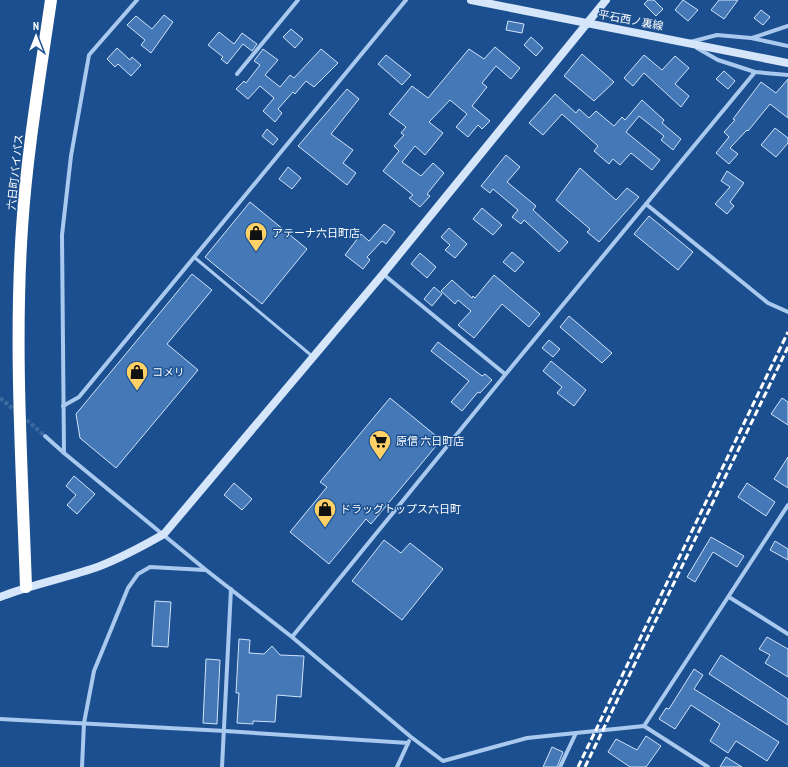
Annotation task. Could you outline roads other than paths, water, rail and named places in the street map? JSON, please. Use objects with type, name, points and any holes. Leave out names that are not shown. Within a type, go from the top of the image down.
[{"type":"highway","name":"六日町バイパス","points":[[26,587],[19,344],[22,229],[26,173],[51,0]]},
{"type":"street","points":[[64,453],[62,236],[71,156],[89,55],[137,0]]},
{"type":"street","points":[[237,74],[298,0]]},
{"type":"street","points":[[63,406],[79,397],[406,0]]},
{"type":"street","name":"平石西ノ裏線","points":[[471,0],[788,63]]},
{"type":"street","points":[[0,597],[26,587],[100,566],[135,551],[164,534],[384,274],[606,0]]},
{"type":"street","points":[[751,38],[788,26]]},
{"type":"street","points":[[688,42],[717,35],[751,38],[788,46]]},
{"type":"street","points":[[688,42],[718,60],[755,72],[788,75]]},
{"type":"street","points":[[292,637],[505,374],[755,72]]},
{"type":"street","points":[[646,204],[768,303],[788,312]]},
{"type":"street","points":[[384,274],[505,374]]},
{"type":"street","points":[[45,436],[206,570],[292,637],[411,737],[444,761],[526,738],[644,726],[708,767]]},
{"type":"street","points":[[644,726],[788,505]]},
{"type":"street","points":[[82,767],[84,723],[94,671],[128,588],[138,574],[150,567],[206,570]]},
{"type":"street","points":[[222,767],[225,731],[230,589]]},
{"type":"street","points":[[729,597],[788,634]]},
{"type":"street","points":[[0,719],[225,731],[408,743]]},
{"type":"street","points":[[560,767],[576,732]]},
{"type":"street","points":[[397,767],[411,737]]},
{"type":"lane","points":[[194,257],[314,357]]},
{"type":"tunnel","points":[[0,398],[17,412]]},
{"type":"tunnel","points":[[22,416],[45,436]]},
{"type":"railway","points":[[578,767],[788,332]]},
{"type":"railway","points":[[585,767],[788,347]]},
{"type":"place","name":"アテーナ六日町店","points":[[256,252]]},
{"type":"place","name":"コメリ","points":[[137,392]]},
{"type":"place","name":"原信 六日町店","points":[[380,460]]},
{"type":"place","name":"ドラッグトップス六日町","points":[[325,528]]}]
